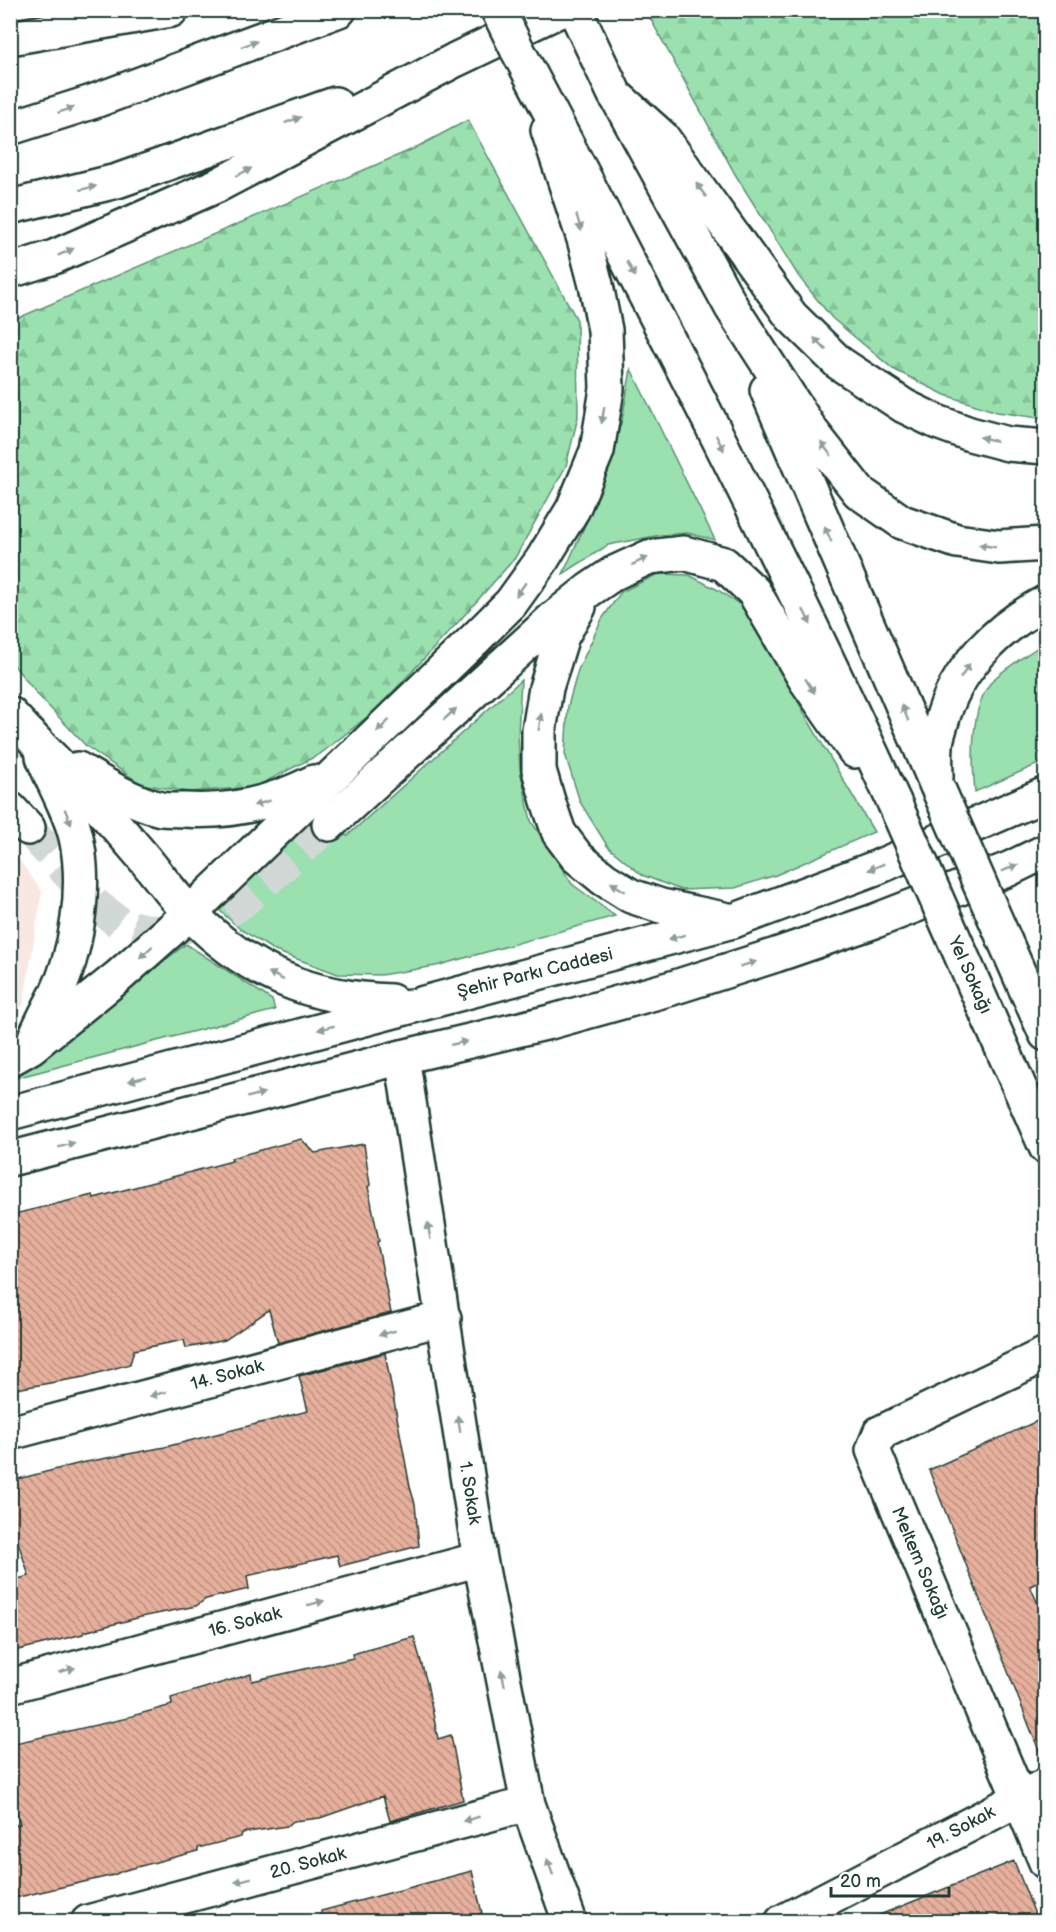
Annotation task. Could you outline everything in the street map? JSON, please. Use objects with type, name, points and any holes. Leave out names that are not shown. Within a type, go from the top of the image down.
[{"type":"main road","points":[[10,38],[171,10]]},
{"type":"main road","points":[[10,128],[92,102],[339,10]]},
{"type":"main road","points":[[498,10],[766,533],[894,802]]},
{"type":"main road","points":[[10,271],[54,257],[218,186],[455,60],[560,10]]},
{"type":"main road","points":[[575,10],[615,95],[732,308],[812,432],[859,492],[902,522],[957,541],[999,547],[1046,544]]},
{"type":"main road","points":[[21,1053],[119,976],[190,913],[511,603],[542,560],[573,509],[597,451],[607,389],[605,330],[596,285],[571,198],[517,49]]},
{"type":"main road","points":[[10,207],[117,181],[279,125],[455,60]]},
{"type":"main road","points":[[615,95],[662,137],[791,316],[839,363],[904,406],[937,422],[1008,444],[1046,447]]},
{"type":"main road","points":[[732,308],[1046,1034]]},
{"type":"main road","points":[[329,824],[554,618],[589,590],[614,573],[649,557],[684,553],[724,564],[754,592],[834,723],[894,802]]},
{"type":"main road","points":[[589,590],[562,636],[546,688],[539,731],[539,770],[560,833],[577,857],[604,879],[631,896],[661,906],[733,921]]},
{"type":"main road","points":[[937,786],[936,744],[953,690],[970,663],[999,632],[1046,602]]},
{"type":"main road","points":[[10,714],[95,800],[190,913],[212,935],[246,960],[290,983],[330,996],[391,1001],[456,993]]},
{"type":"main road","points":[[38,744],[125,795],[162,809],[207,812],[246,808],[288,795],[335,771]]},
{"type":"main road","points":[[21,1053],[56,994],[73,942],[82,877],[77,840],[38,744]]},
{"type":"main road","name":"Şehir Parkı Caddesi","points":[[10,1113],[733,921],[878,867],[1046,794]]},
{"type":"main road","name":"Yel Sokağı","points":[[894,802],[1046,1147]]},
{"type":"main road","points":[[10,1159],[402,1057],[550,1022],[672,988],[875,921],[1009,869],[1046,851]]},
{"type":"main road","name":"1. Sokak","points":[[402,1057],[480,1559],[528,1804],[570,1922]]},
{"type":"main road","name":"14. Sokak","points":[[10,1433],[444,1318]]},
{"type":"main road","name":"Meltem Sokağı","points":[[1046,1354],[880,1433],[873,1450],[1032,1792],[1046,1862]]},
{"type":"main road","name":"16. Sokak","points":[[10,1686],[480,1559]]},
{"type":"main road","name":"19. Sokak","points":[[782,1922],[1032,1792]]},
{"type":"main road","name":"20. Sokak","points":[[88,1922],[528,1804]]},
{"type":"shaded area","points":[[10,847],[42,892],[23,1005],[11,1015]]},
{"type":"green space","points":[[659,11],[1045,11],[1045,419],[997,412],[945,395],[893,369],[832,318],[799,277],[735,174],[649,16]]},
{"type":"green space","points":[[468,120],[577,320],[578,417],[566,466],[515,558],[376,710],[320,754],[255,787],[189,792],[141,784],[86,746],[38,695],[11,662],[11,321],[413,149]]},
{"type":"green space","points":[[631,369],[715,540],[687,533],[661,535],[608,545],[563,574],[599,494],[622,420]]},
{"type":"green space","points":[[658,574],[689,575],[718,590],[748,610],[808,720],[874,832],[776,875],[735,888],[681,890],[642,875],[608,847],[580,802],[565,754],[568,706],[578,670],[602,619],[621,592]]},
{"type":"green space","points":[[1045,642],[1045,761],[975,792],[974,734],[985,691],[993,680],[1010,666]]},
{"type":"green space","points":[[521,680],[518,735],[520,769],[531,821],[572,884],[615,916],[436,966],[381,975],[338,974],[275,951],[240,929],[218,909],[314,818],[347,836]]},
{"type":"green space","points":[[186,944],[272,1000],[275,1010],[12,1079]]},
{"type":"building","points":[[301,1139],[315,1153],[364,1144],[370,1185],[368,1187],[391,1313],[278,1343],[269,1310],[225,1340],[186,1348],[184,1340],[134,1350],[130,1364],[84,1377],[10,1390],[10,1215],[93,1195],[94,1198],[232,1161],[231,1158]]},
{"type":"building","points":[[385,1353],[415,1504],[419,1546],[340,1566],[337,1555],[247,1576],[249,1589],[206,1599],[196,1606],[141,1617],[10,1652],[10,1581],[29,1576],[10,1517],[10,1481],[81,1463],[165,1447],[308,1411],[299,1376]]},
{"type":"building","points":[[1046,1417],[1046,1579],[1030,1586],[1046,1622],[1046,1761],[1043,1761],[929,1470]]},
{"type":"building","points":[[414,1637],[427,1683],[438,1739],[451,1735],[463,1800],[390,1821],[383,1796],[320,1818],[294,1821],[287,1826],[242,1833],[241,1837],[114,1875],[10,1899],[10,1827],[20,1824],[10,1789],[10,1744],[128,1718],[172,1705],[171,1698],[251,1674],[252,1681],[353,1658],[352,1654]]},
{"type":"building","points":[[1014,1861],[1038,1922],[867,1922],[867,1920]]},
{"type":"building","points":[[472,1871],[482,1913],[452,1922],[322,1922],[321,1911]]},
{"type":"tunnel","points":[[28,828],[96,905],[124,926],[158,932],[211,922],[241,903],[329,824]]}]
